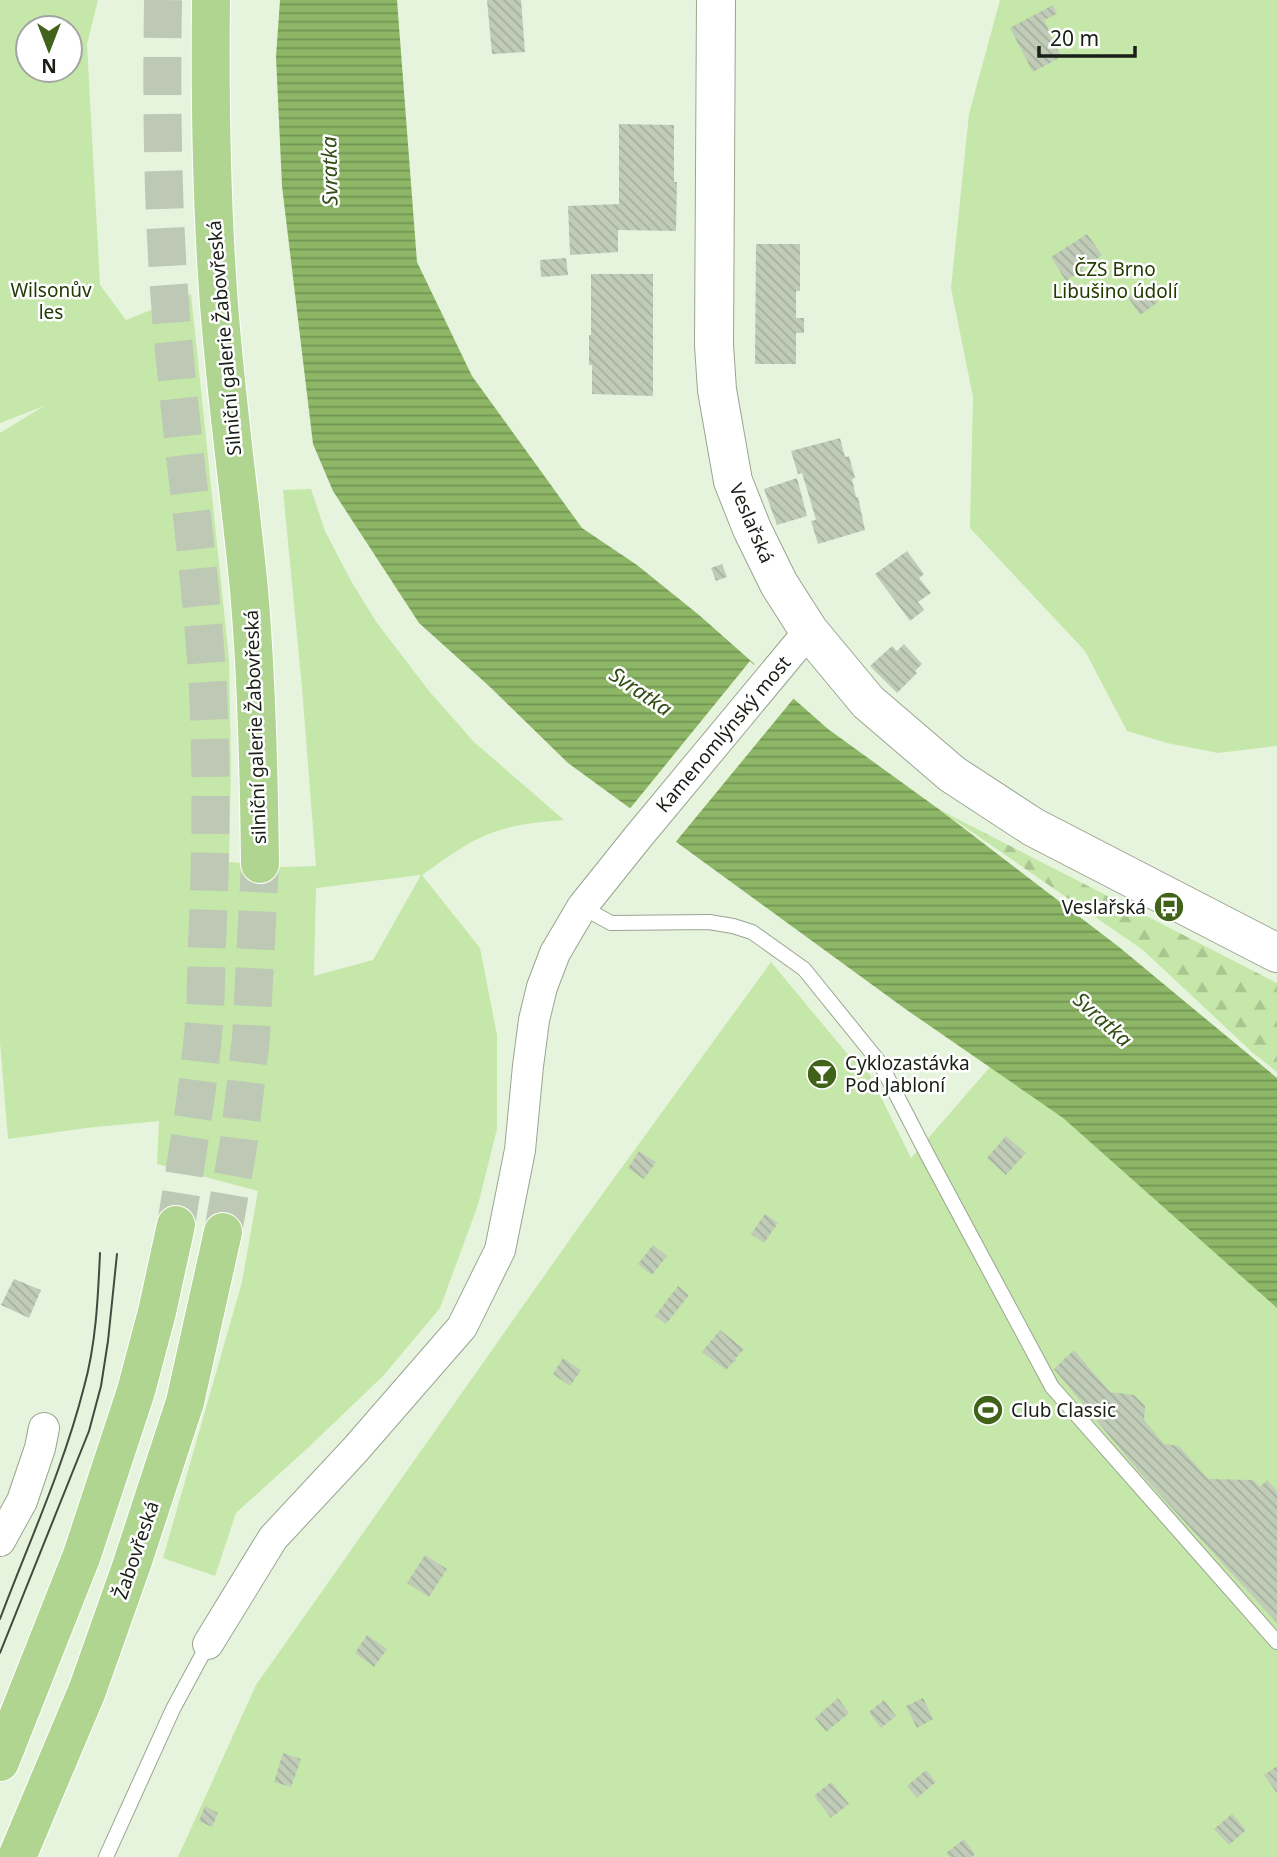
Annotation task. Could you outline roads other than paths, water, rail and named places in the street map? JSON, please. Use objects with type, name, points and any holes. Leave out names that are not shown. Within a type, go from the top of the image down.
[{"type":"highway","name":"Silniční galerie Žabovřeská","points":[[211,0],[210,85],[217,275],[224,365],[249,590]]},
{"type":"highway","name":"silniční galerie Žabovřeská","points":[[249,590],[256,697],[260,864]]},
{"type":"highway","points":[[0,1762],[82,1555],[136,1391],[176,1225]]},
{"type":"highway","name":"Žabovřeská","points":[[17,1857],[87,1691],[132,1564],[185,1402],[223,1233]]},
{"type":"street","name":"Veslařská","points":[[716,0],[714,345],[717,390],[733,481],[752,529],[779,584],[809,631],[868,702],[952,774],[1033,827],[1277,953]]},
{"type":"street","name":"Kamenomlýnský most","points":[[208,1644],[273,1538],[462,1328],[500,1250],[520,1150],[534,1020],[542,987],[555,953],[582,907],[809,631]]},
{"type":"street","points":[[0,1541],[22,1501],[44,1428]]},
{"type":"lane","points":[[582,907],[611,923],[709,922],[733,926],[752,932],[804,970],[880,1063],[1052,1387],[1277,1642]]},
{"type":"lane","points":[[106,1857],[173,1709],[208,1644]]},
{"type":"water","name":"Svratka","points":[[280,0],[397,0],[417,262],[472,376],[582,528],[637,565],[699,615],[828,729],[940,810],[1119,947],[1277,1078],[1277,1308],[1063,1118],[904,1008],[568,763],[419,623],[333,491],[313,444],[282,186],[276,57]]},
{"type":"tunnel","points":[[163,0],[163,139],[168,278],[205,650],[210,785],[204,1024],[176,1225]]},
{"type":"tunnel","points":[[223,1232],[239,1141],[251,1038],[260,864]]},
{"type":"tram line","points":[[0,1619],[56,1475],[84,1387],[94,1338],[100,1253]]},
{"type":"tram line","points":[[0,1653],[89,1431],[101,1386],[117,1254]]},
{"type":"place","name":"Veslařská","points":[[1169,907]]},
{"type":"place","name":"Cyklozastávka Pod Jabloní","points":[[822,1074]]},
{"type":"place","name":"Club Classic","points":[[988,1410]]},
{"type":"park label","name":"ČZS Brno Libušino údolí","points":[[1115,280]]},
{"type":"park label","name":"Wilsonův les","points":[[51,301]]}]
